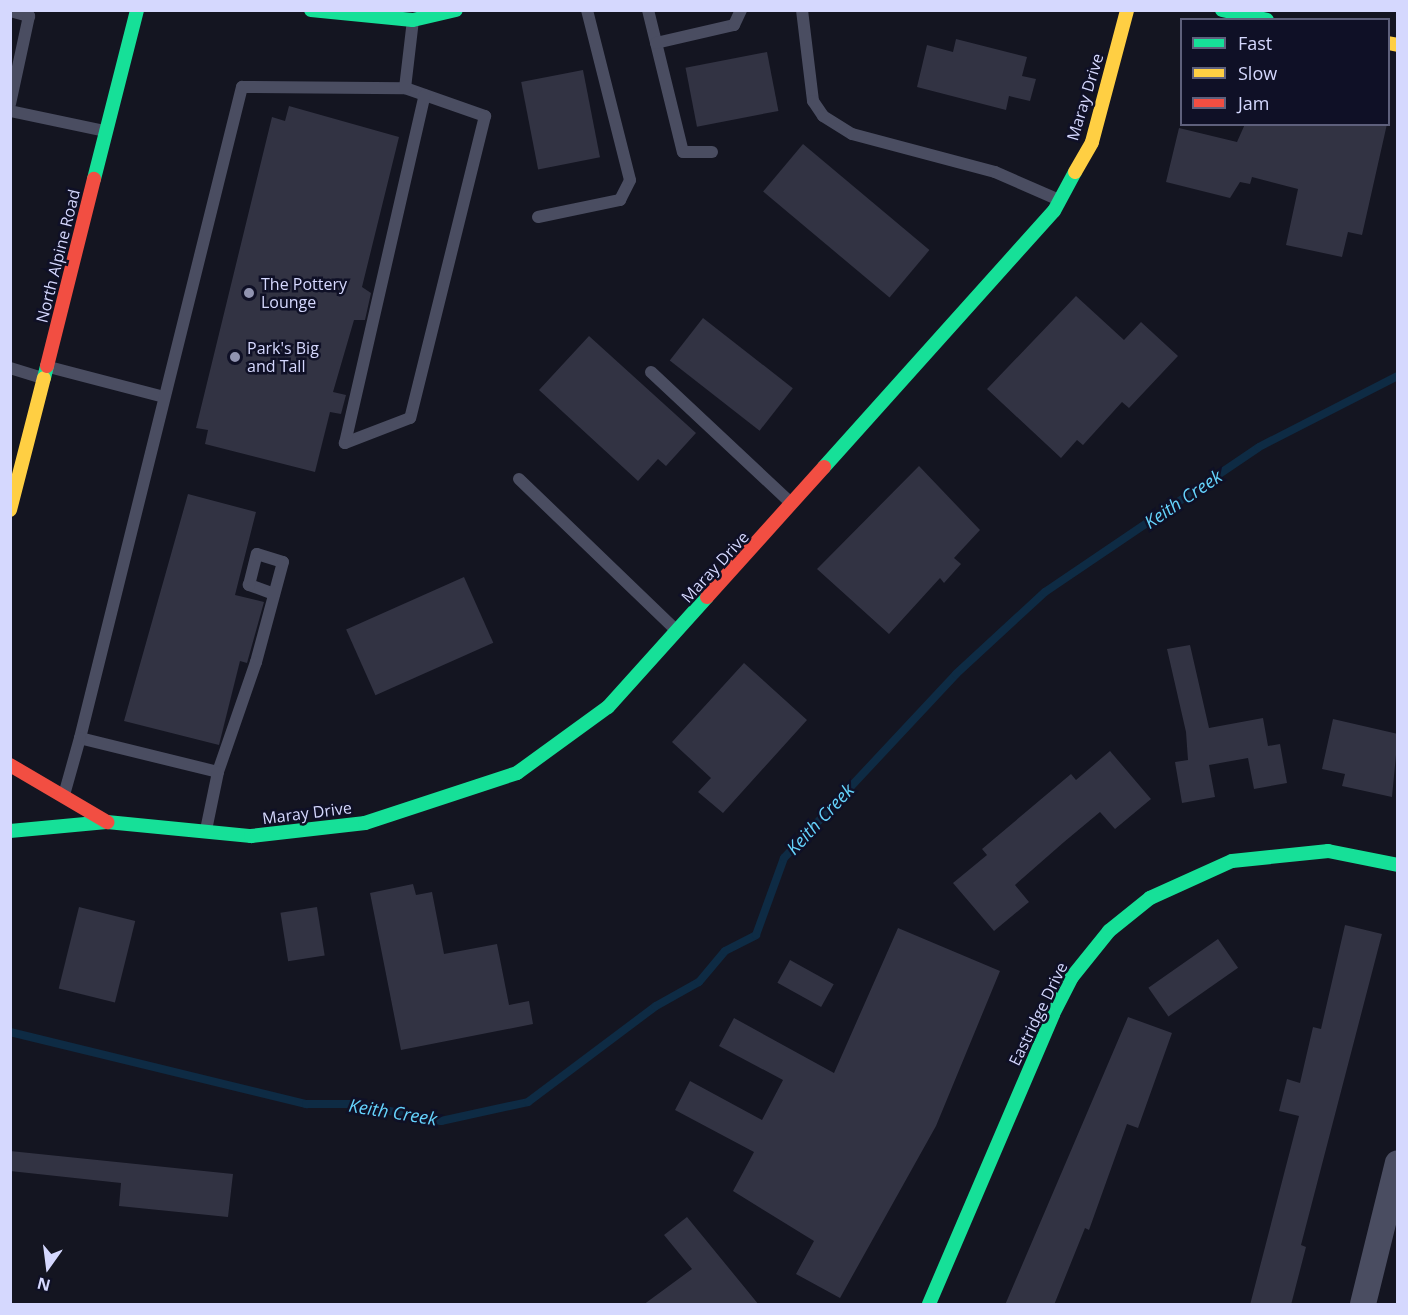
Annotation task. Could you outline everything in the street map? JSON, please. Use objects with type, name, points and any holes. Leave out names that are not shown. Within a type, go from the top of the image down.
[{"type":"street","name":"North Alpine Road","points":[[10,510],[137,10]]},
{"type":"street","points":[[311,10],[413,15],[456,10]]},
{"type":"street","name":"Maray Drive","points":[[107,822],[251,837],[365,823],[516,773],[608,707],[793,505],[1060,201],[1092,142],[1127,10]]},
{"type":"street","points":[[1222,10],[1259,18]]},
{"type":"street","points":[[10,765],[107,822]]},
{"type":"street","points":[[10,831],[107,822]]},
{"type":"street","name":"Eastridge Drive","points":[[929,1305],[1053,1014],[1072,977],[1109,931],[1150,898],[1232,861],[1328,851],[1398,866]]},
{"type":"street","points":[[1363,1305],[1398,1162]]},
{"type":"lane","points":[[538,217],[620,200],[630,180],[588,10]]},
{"type":"lane","points":[[648,10],[683,152],[712,152]]},
{"type":"lane","points":[[656,43],[734,25],[741,10]]},
{"type":"lane","points":[[802,10],[813,101],[823,116],[852,134],[996,172],[1060,201]]},
{"type":"lane","points":[[10,11],[29,16],[10,104]]},
{"type":"lane","points":[[405,88],[413,15]]},
{"type":"lane","points":[[64,797],[242,87],[405,88],[425,95],[485,116],[410,418],[345,443],[425,95]]},
{"type":"lane","points":[[10,111],[106,131]]},
{"type":"lane","points":[[10,368],[46,372],[164,397]]},
{"type":"lane","points":[[651,372],[793,505]]},
{"type":"lane","points":[[519,479],[678,632]]},
{"type":"lane","points":[[205,832],[218,772],[274,594]]},
{"type":"lane","points":[[80,738],[218,772]]},
{"type":"building","points":[[956,39],[1027,57],[1022,76],[1036,79],[1030,101],[1009,96],[1006,110],[917,87],[927,45],[953,52]]},
{"type":"building","points":[[767,52],[778,111],[697,127],[686,68]]},
{"type":"building","points":[[583,70],[600,157],[538,169],[521,82]]},
{"type":"building","points":[[289,106],[399,137],[362,287],[371,293],[365,320],[354,320],[333,392],[346,395],[341,414],[330,412],[315,472],[205,444],[208,430],[196,428],[272,117],[285,121]]},
{"type":"building","points":[[1244,126],[1387,126],[1362,235],[1348,232],[1342,257],[1286,245],[1298,189],[1252,177],[1250,184],[1240,182],[1230,198],[1166,182],[1179,128],[1237,142]]},
{"type":"building","points":[[803,144],[929,250],[890,298],[763,191]]},
{"type":"building","points":[[1076,296],[1124,340],[1141,322],[1178,356],[1129,408],[1122,402],[1083,445],[1077,440],[1061,458],[987,389]]},
{"type":"building","points":[[703,318],[793,388],[760,431],[670,361]]},
{"type":"building","points":[[589,336],[696,433],[666,466],[658,459],[638,481],[539,390]]},
{"type":"building","points":[[919,466],[980,530],[954,558],[961,564],[944,583],[940,578],[889,634],[817,569]]},
{"type":"building","points":[[188,494],[256,512],[235,595],[264,602],[247,663],[240,661],[219,745],[124,721]]},
{"type":"building","points":[[464,577],[493,643],[375,695],[346,629]]},
{"type":"building","points":[[1190,645],[1209,728],[1263,718],[1268,746],[1280,744],[1287,783],[1254,789],[1248,758],[1209,765],[1215,797],[1182,803],[1175,762],[1188,760],[1186,732],[1167,649]]},
{"type":"building","points":[[744,663],[807,720],[723,813],[698,792],[711,778],[672,742]]},
{"type":"building","points":[[1333,719],[1398,734],[1392,797],[1342,786],[1345,774],[1322,769]]},
{"type":"building","points":[[1110,751],[1151,799],[1115,829],[1100,812],[1064,842],[1015,885],[1029,902],[994,931],[953,883],[987,855],[982,849],[1071,774],[1076,780]]},
{"type":"building","points":[[413,884],[416,895],[432,892],[444,954],[497,944],[509,1005],[529,1001],[533,1024],[401,1050],[370,893]]},
{"type":"building","points":[[79,907],[135,921],[115,1003],[59,989]]},
{"type":"building","points":[[317,907],[325,955],[288,961],[280,913]]},
{"type":"building","points":[[1345,925],[1382,934],[1301,1245],[1306,1247],[1291,1305],[1250,1305],[1299,1116],[1279,1111],[1287,1079],[1300,1083],[1313,1027],[1321,1029]]},
{"type":"building","points":[[898,928],[1000,971],[936,1126],[840,1298],[796,1274],[814,1241],[733,1191],[754,1152],[675,1110],[690,1081],[762,1120],[783,1080],[719,1046],[734,1018],[834,1073]]},
{"type":"building","points":[[1218,939],[1238,968],[1168,1016],[1148,988]]},
{"type":"building","points":[[790,960],[834,984],[821,1007],[777,983]]},
{"type":"building","points":[[1128,1017],[1172,1033],[1138,1128],[1127,1124],[1089,1230],[1085,1228],[1054,1305],[1005,1305]]},
{"type":"building","points":[[10,1151],[233,1174],[228,1217],[119,1206],[121,1183],[10,1171]]},
{"type":"building","points":[[687,1217],[759,1305],[643,1305],[692,1269],[664,1235]]},
{"type":"waterway","name":"Keith Creek","points":[[10,1032],[306,1104],[353,1104],[441,1121],[528,1102],[656,1006],[699,982],[725,951],[756,935],[784,858],[956,674],[1045,592],[1259,447],[1398,376]]},
{"type":"traffic: fast","points":[[94,179],[137,10]]},
{"type":"traffic: fast","points":[[311,10],[413,20],[456,10]]},
{"type":"traffic: fast","points":[[1222,10],[1258,18]]},
{"type":"traffic: fast","points":[[824,467],[1054,211],[1075,172]]},
{"type":"traffic: fast","points":[[44,378],[47,366]]},
{"type":"traffic: fast","points":[[10,831],[107,822],[251,836],[365,823],[517,773],[608,707],[707,597]]},
{"type":"traffic: fast","points":[[929,1304],[1053,1014],[1072,977],[1109,931],[1150,898],[1232,861],[1328,851],[1398,865]]},
{"type":"traffic: slow","points":[[1075,172],[1092,142],[1127,10]]},
{"type":"traffic: slow","points":[[1390,43],[1398,45]]},
{"type":"traffic: slow","points":[[10,510],[44,378]]},
{"type":"traffic: jam","points":[[47,366],[94,179]]},
{"type":"traffic: jam","points":[[707,597],[824,467]]},
{"type":"traffic: jam","points":[[10,765],[107,822]]},
{"type":"place","name":"The Pottery Lounge","points":[[249,293]]},
{"type":"place","name":"Park's Big and Tall","points":[[235,357]]}]
